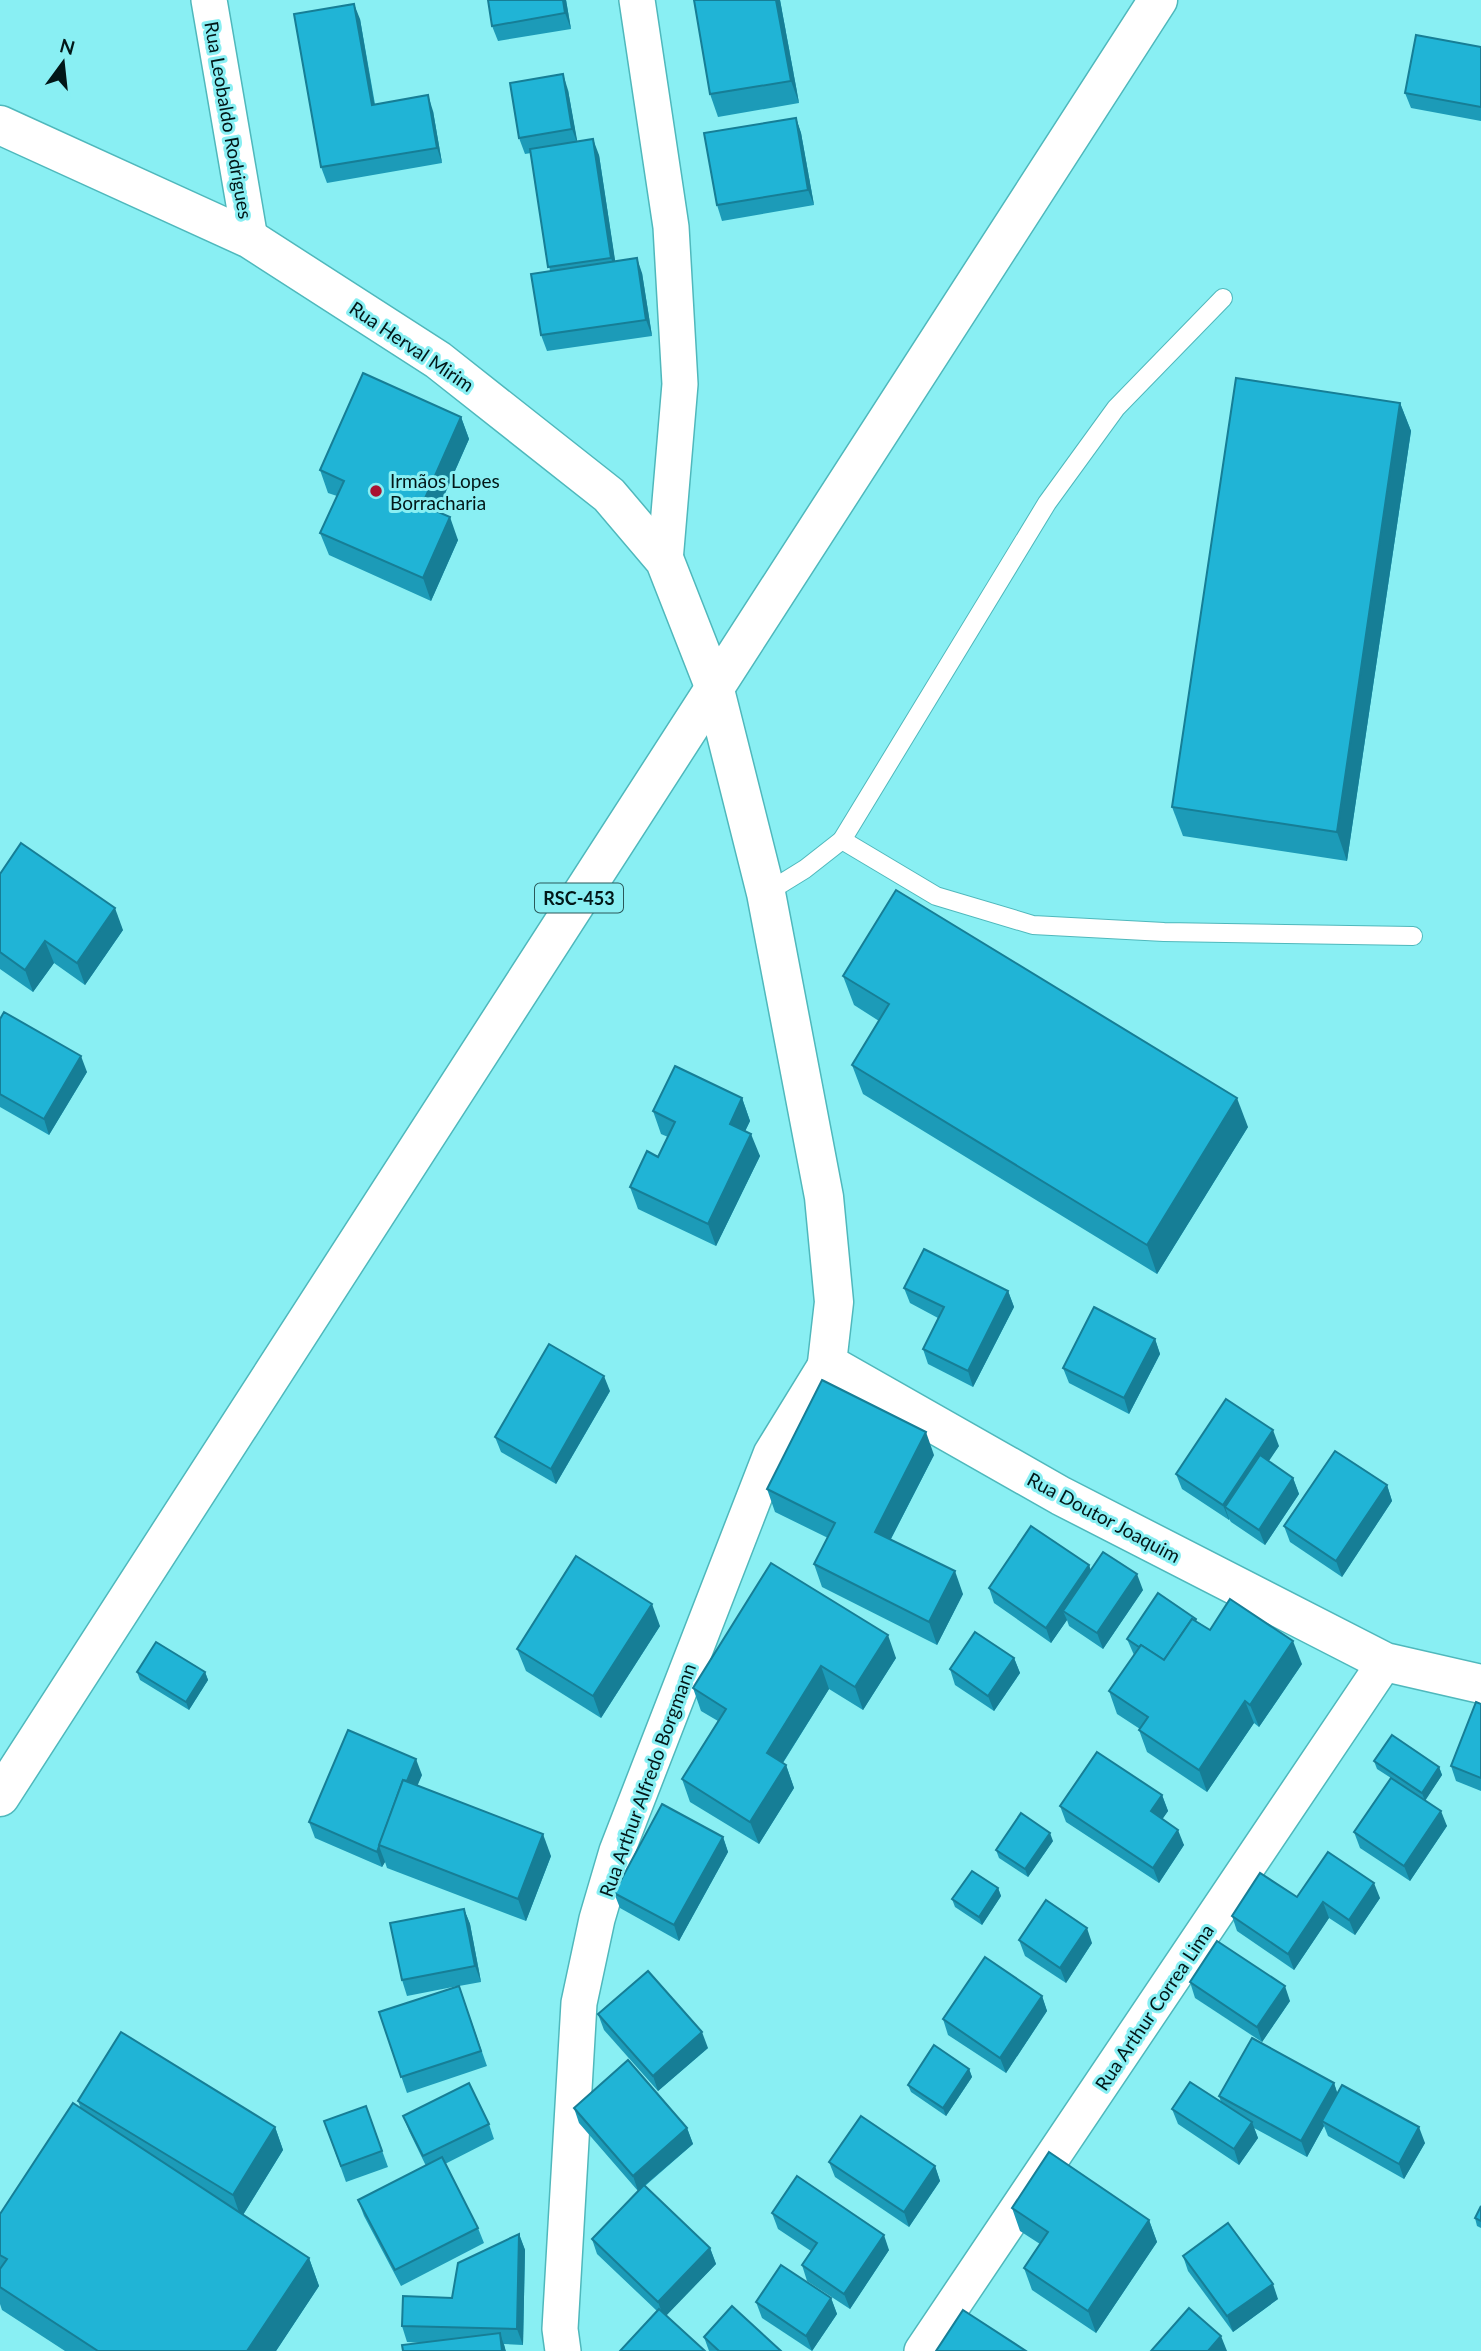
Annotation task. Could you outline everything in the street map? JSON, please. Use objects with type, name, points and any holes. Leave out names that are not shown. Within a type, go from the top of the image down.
[{"type":"main road","name":"RSC-453","points":[[0,1797],[1158,0]]},
{"type":"main road","name":"Rua Herval Mirim","points":[[0,125],[250,239],[438,360],[609,495],[664,561],[715,686],[766,893],[824,1197],[834,1302],[827,1363]]},
{"type":"main road","name":"Rua Doutor Joaquim","points":[[827,1363],[1061,1496],[1385,1662],[1481,1684]]},
{"type":"street","name":"Rua Leobaldo Rodrigues","points":[[209,0],[250,239]]},
{"type":"street","points":[[637,0],[671,227],[680,384],[664,561]]},
{"type":"street","name":"Rua Arthur Alfredo Borgmann","points":[[563,2351],[560,2329],[579,2003],[597,1919],[617,1851],[771,1454],[827,1363]]},
{"type":"street","name":"Rua Arthur Correa Lima","points":[[922,2351],[1385,1662]]},
{"type":"lane","points":[[766,893],[805,869],[842,840],[1047,503],[1116,408],[1223,298]]},
{"type":"lane","points":[[842,840],[936,897],[1033,925],[1164,932],[1413,936]]},
{"type":"building","points":[[488,0],[563,0],[565,13],[492,26]]},
{"type":"building","points":[[694,0],[776,0],[791,81],[710,94]]},
{"type":"building","points":[[354,4],[372,105],[428,95],[437,148],[321,167],[294,14]]},
{"type":"building","points":[[1416,35],[1481,47],[1481,107],[1405,93]]},
{"type":"building","points":[[563,74],[572,129],[519,138],[510,83]]},
{"type":"building","points":[[796,118],[808,190],[717,205],[704,133]]},
{"type":"building","points":[[593,139],[611,258],[548,267],[530,149]]},
{"type":"building","points":[[637,258],[646,320],[541,335],[531,274]]},
{"type":"building","points":[[363,373],[461,417],[422,505],[450,517],[423,578],[320,533],[344,481],[320,470]]},
{"type":"building","points":[[1236,378],[1400,403],[1337,832],[1172,807]]},
{"type":"building","points":[[21,843],[115,908],[77,963],[45,941],[25,970],[0,952],[0,874]]},
{"type":"building","points":[[896,890],[1237,1098],[1147,1245],[852,1065],[889,1004],[843,976]]},
{"type":"building","points":[[4,1012],[81,1056],[44,1119],[0,1094],[0,1019]]},
{"type":"building","points":[[675,1066],[742,1098],[730,1124],[751,1134],[708,1224],[630,1187],[647,1151],[658,1157],[675,1122],[653,1111]]},
{"type":"building","points":[[924,1249],[1008,1291],[968,1371],[923,1349],[944,1307],[904,1288]]},
{"type":"building","points":[[1094,1307],[1155,1339],[1124,1398],[1063,1368]]},
{"type":"building","points":[[549,1344],[604,1376],[551,1469],[495,1437]]},
{"type":"building","points":[[822,1380],[926,1432],[875,1532],[955,1571],[929,1622],[814,1564],[835,1523],[767,1489]]},
{"type":"building","points":[[1226,1399],[1273,1430],[1223,1505],[1176,1474]]},
{"type":"building","points":[[1335,1451],[1387,1485],[1336,1561],[1284,1526]]},
{"type":"building","points":[[1260,1455],[1293,1478],[1259,1530],[1225,1507]]},
{"type":"building","points":[[1031,1526],[1089,1565],[1046,1628],[989,1588]]},
{"type":"building","points":[[1103,1552],[1137,1574],[1097,1633],[1063,1611]]},
{"type":"building","points":[[576,1556],[652,1604],[593,1696],[517,1649]]},
{"type":"building","points":[[771,1563],[888,1635],[855,1687],[821,1666],[767,1753],[786,1765],[750,1822],[682,1779],[726,1709],[693,1688]]},
{"type":"building","points":[[1158,1593],[1196,1619],[1192,1619],[1164,1660],[1127,1639]]},
{"type":"building","points":[[1230,1599],[1293,1641],[1250,1705],[1245,1701],[1199,1770],[1139,1730],[1148,1717],[1109,1691],[1141,1645],[1164,1660],[1192,1619],[1210,1630]]},
{"type":"building","points":[[975,1632],[1014,1658],[988,1696],[950,1669]]},
{"type":"building","points":[[156,1642],[205,1672],[186,1702],[137,1672]]},
{"type":"building","points":[[1476,1702],[1481,1704],[1481,1778],[1451,1766]]},
{"type":"building","points":[[348,1730],[416,1759],[407,1781],[403,1780],[377,1852],[309,1822]]},
{"type":"building","points":[[1392,1735],[1439,1767],[1422,1793],[1374,1761]]},
{"type":"building","points":[[1097,1752],[1162,1795],[1151,1811],[1178,1830],[1153,1868],[1060,1806]]},
{"type":"building","points":[[1391,1778],[1441,1811],[1404,1866],[1354,1832]]},
{"type":"building","points":[[403,1780],[543,1834],[518,1899],[379,1845]]},
{"type":"building","points":[[662,1804],[723,1837],[674,1925],[614,1893]]},
{"type":"building","points":[[1021,1813],[1050,1833],[1025,1869],[996,1850]]},
{"type":"building","points":[[1328,1852],[1374,1883],[1349,1920],[1323,1902],[1288,1954],[1232,1916],[1260,1873],[1297,1897]]},
{"type":"building","points":[[972,1871],[998,1888],[979,1917],[952,1899]]},
{"type":"building","points":[[1046,1900],[1087,1928],[1060,1968],[1019,1940]]},
{"type":"building","points":[[464,1909],[475,1966],[402,1980],[390,1923]]},
{"type":"building","points":[[1217,1941],[1285,1986],[1257,2027],[1190,1982]]},
{"type":"building","points":[[985,1957],[1042,1996],[1000,2058],[943,2019]]},
{"type":"building","points":[[648,1971],[702,2032],[653,2076],[598,2014]]},
{"type":"building","points":[[459,1986],[481,2051],[401,2077],[379,2012]]},
{"type":"building","points":[[121,2032],[275,2127],[233,2195],[78,2101]]},
{"type":"building","points":[[1252,2038],[1334,2083],[1301,2141],[1219,2096]]},
{"type":"building","points":[[934,2045],[969,2069],[943,2108],[908,2085]]},
{"type":"building","points":[[628,2060],[687,2128],[633,2176],[574,2108]]},
{"type":"building","points":[[1190,2082],[1252,2122],[1234,2149],[1172,2109]]},
{"type":"building","points":[[469,2083],[489,2124],[423,2156],[403,2116]]},
{"type":"building","points":[[1342,2085],[1419,2127],[1399,2164],[1322,2121]]},
{"type":"building","points":[[73,2103],[309,2258],[247,2351],[98,2351],[0,2287],[0,2269],[7,2259],[0,2255],[0,2214]]},
{"type":"building","points":[[366,2106],[382,2151],[341,2166],[324,2121]]},
{"type":"building","points":[[861,2116],[935,2166],[904,2212],[829,2162]]},
{"type":"building","points":[[1049,2152],[1149,2220],[1088,2311],[1024,2268],[1048,2232],[1012,2208]]},
{"type":"building","points":[[442,2157],[478,2228],[395,2270],[358,2200]]},
{"type":"building","points":[[797,2176],[884,2235],[844,2294],[802,2265],[817,2243],[772,2213]]},
{"type":"building","points":[[644,2185],[710,2248],[658,2302],[592,2239]]},
{"type":"building","points":[[1481,2206],[1481,2221],[1475,2218]]},
{"type":"building","points":[[1228,2223],[1273,2284],[1227,2316],[1183,2256]]},
{"type":"building","points":[[519,2234],[517,2329],[402,2326],[403,2296],[452,2298],[458,2263]]},
{"type":"building","points":[[781,2265],[831,2298],[806,2336],[756,2302]]},
{"type":"building","points":[[732,2306],[781,2351],[719,2351],[704,2337]]},
{"type":"building","points":[[1189,2308],[1221,2336],[1208,2351],[1151,2351]]},
{"type":"building","points":[[659,2309],[705,2351],[620,2351]]},
{"type":"building","points":[[963,2310],[1026,2351],[936,2351]]},
{"type":"building","points":[[500,2333],[502,2351],[403,2351],[402,2345]]},
{"type":"place","name":"Irmãos Lopes Borracharia","points":[[376,491]]}]
